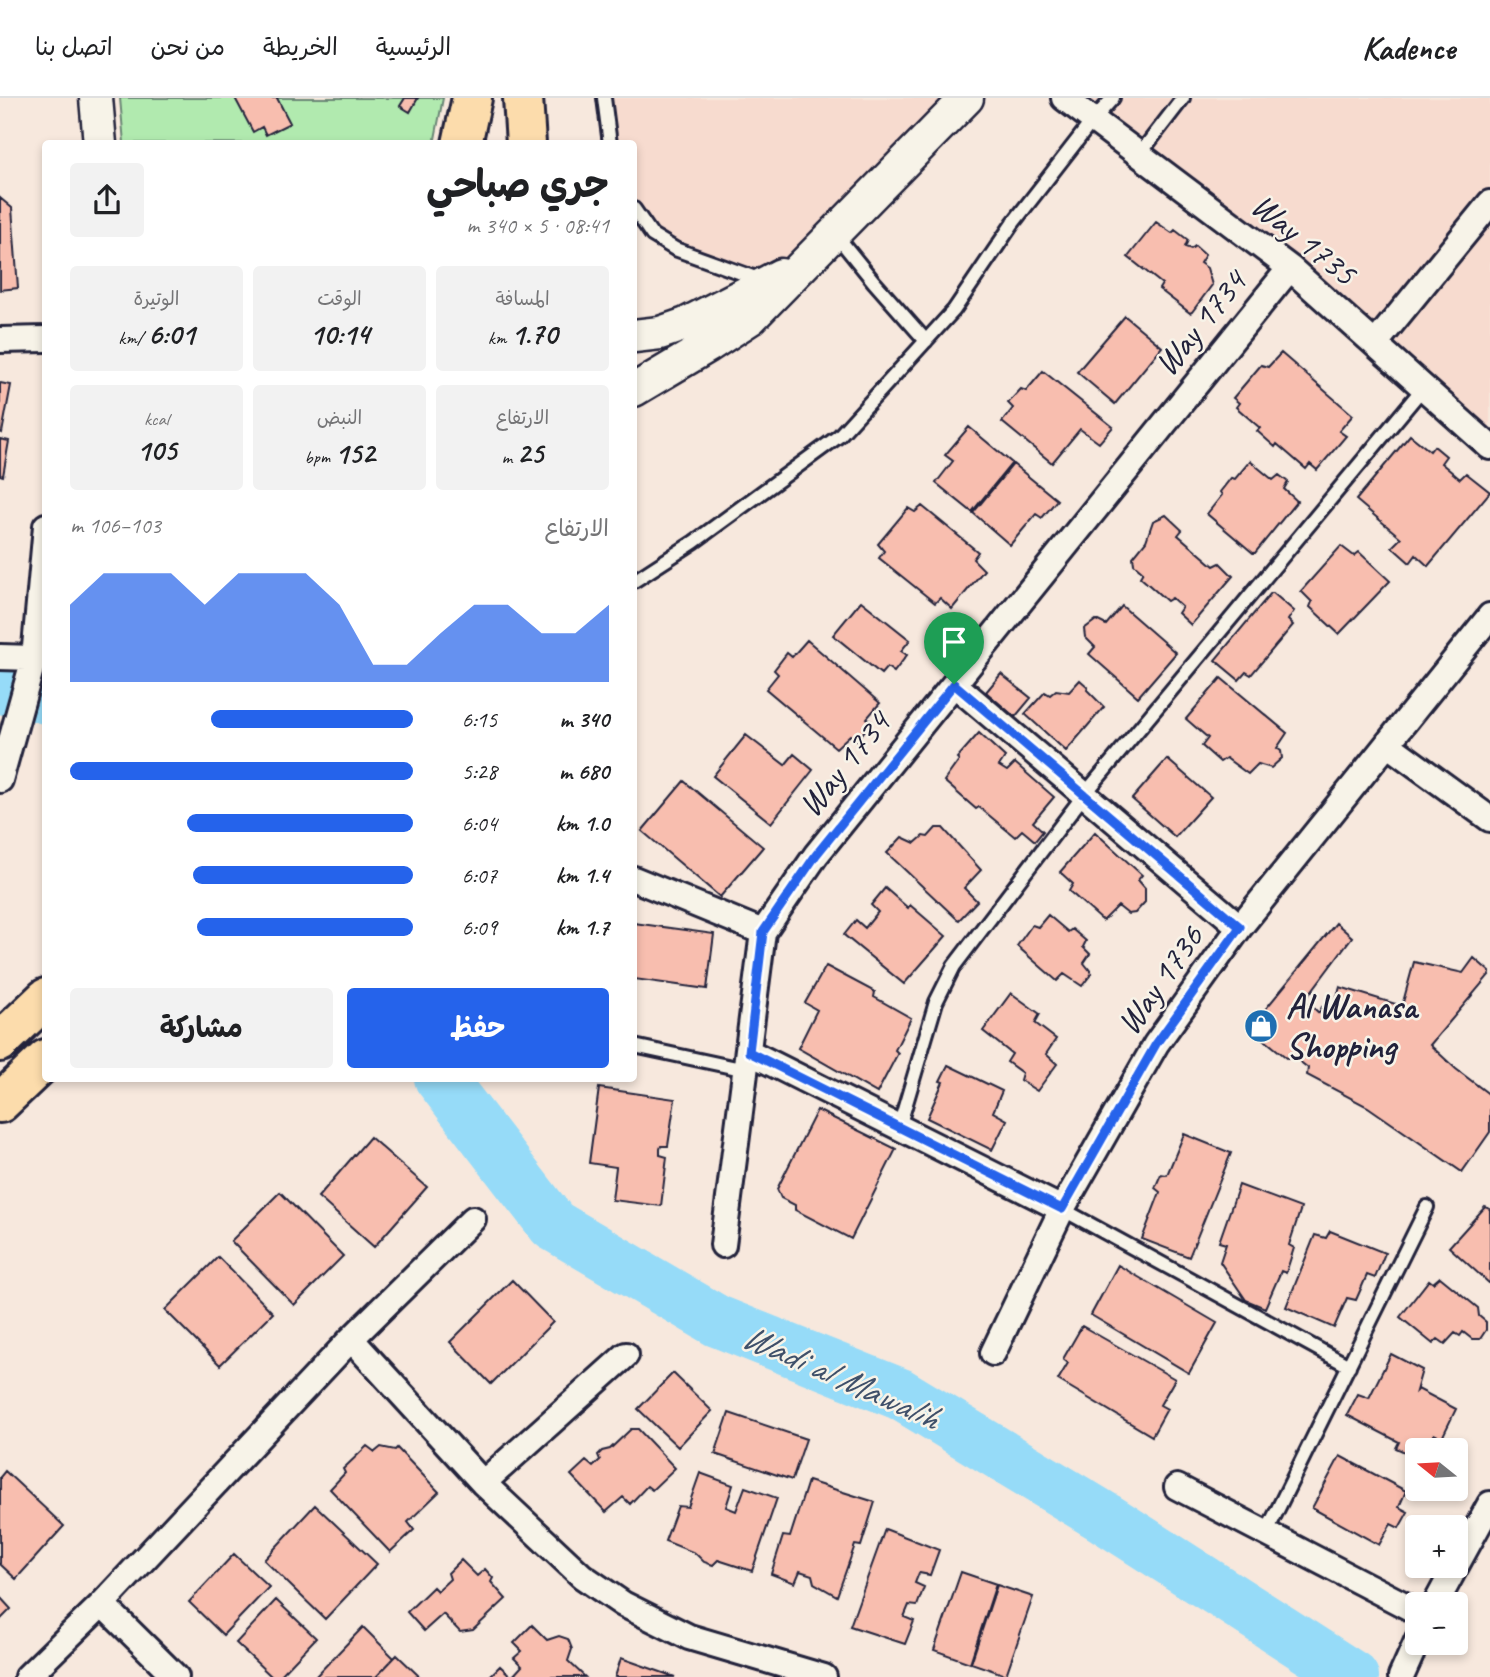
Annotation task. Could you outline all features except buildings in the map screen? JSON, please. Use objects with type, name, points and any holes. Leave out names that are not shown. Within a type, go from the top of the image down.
[{"type":"main road","points":[[463,140],[472,98]]},
{"type":"main road","points":[[523,98],[526,140]]},
{"type":"main road","points":[[0,1042],[42,1002]]},
{"type":"main road","points":[[0,1103],[42,1063]]},
{"type":"street","points":[[96,98],[100,140]]},
{"type":"street","points":[[637,388],[751,318],[967,98]]},
{"type":"street","name":"Way 1735","points":[[1064,98],[1290,268],[1490,447]]},
{"type":"street","points":[[1375,344],[1490,204]]},
{"type":"street","points":[[637,336],[686,324],[804,262]]},
{"type":"street","name":"Way 1734","points":[[723,1245],[763,932],[816,855],[1290,268]]},
{"type":"street","points":[[0,340],[42,339]]},
{"type":"street","points":[[0,780],[34,658],[42,570]]},
{"type":"street","name":"Way 1736","points":[[993,1353],[1062,1209],[1156,1044],[1240,927],[1490,616]]},
{"type":"street","points":[[0,657],[34,658]]},
{"type":"street","points":[[954,684],[1240,927]]},
{"type":"street","points":[[1387,744],[1490,819]]},
{"type":"street","points":[[637,880],[763,932]]},
{"type":"street","points":[[748,1061],[899,1127],[1062,1209]]},
{"type":"street","points":[[27,1677],[102,1604],[351,1339],[473,1219]]},
{"type":"street","points":[[351,1339],[483,1483],[582,1576],[623,1604],[690,1637],[824,1677]]},
{"type":"street","points":[[483,1483],[626,1355]]},
{"type":"street","points":[[1177,1487],[1405,1605]]},
{"type":"street","points":[[1468,1544],[1490,1504]]},
{"type":"street","points":[[102,1604],[176,1677]]},
{"type":"street","points":[[1401,1677],[1411,1655]]},
{"type":"lane","points":[[604,98],[609,140]]},
{"type":"lane","points":[[637,579],[694,542],[839,436],[954,310],[1013,223],[1113,98]]},
{"type":"lane","points":[[1139,155],[1183,98]]},
{"type":"lane","points":[[637,213],[652,235],[675,249],[768,282]]},
{"type":"lane","points":[[834,233],[926,341]]},
{"type":"lane","points":[[899,1127],[936,1002],[954,966],[1084,795],[1423,388]]},
{"type":"lane","points":[[637,1046],[748,1061]]},
{"type":"lane","points":[[1266,1533],[1427,1207]]},
{"type":"lane","points":[[1062,1209],[1349,1366]]},
{"type":"shaded area","points":[[604,98],[966,98],[768,282],[675,249],[637,212],[637,140],[610,140]]},
{"type":"shaded area","points":[[1064,98],[1490,98],[1490,447]]},
{"type":"green space","points":[[120,98],[443,98],[435,140],[124,140]]},
{"type":"waterway","name":"Wadi al Mawalih","points":[[0,688],[42,697]]},
{"type":"waterway","name":"Wadi al Mawalih","points":[[443,1082],[553,1225],[717,1321],[900,1394],[1105,1518],[1353,1677]]},
{"type":"place","name":"Al Wanasa Shopping","points":[[1261,1026]]},
{"type":"route","points":[[954,684],[1240,927],[1156,1044],[1062,1209],[749,1052],[763,932],[816,855],[954,684]]}]
